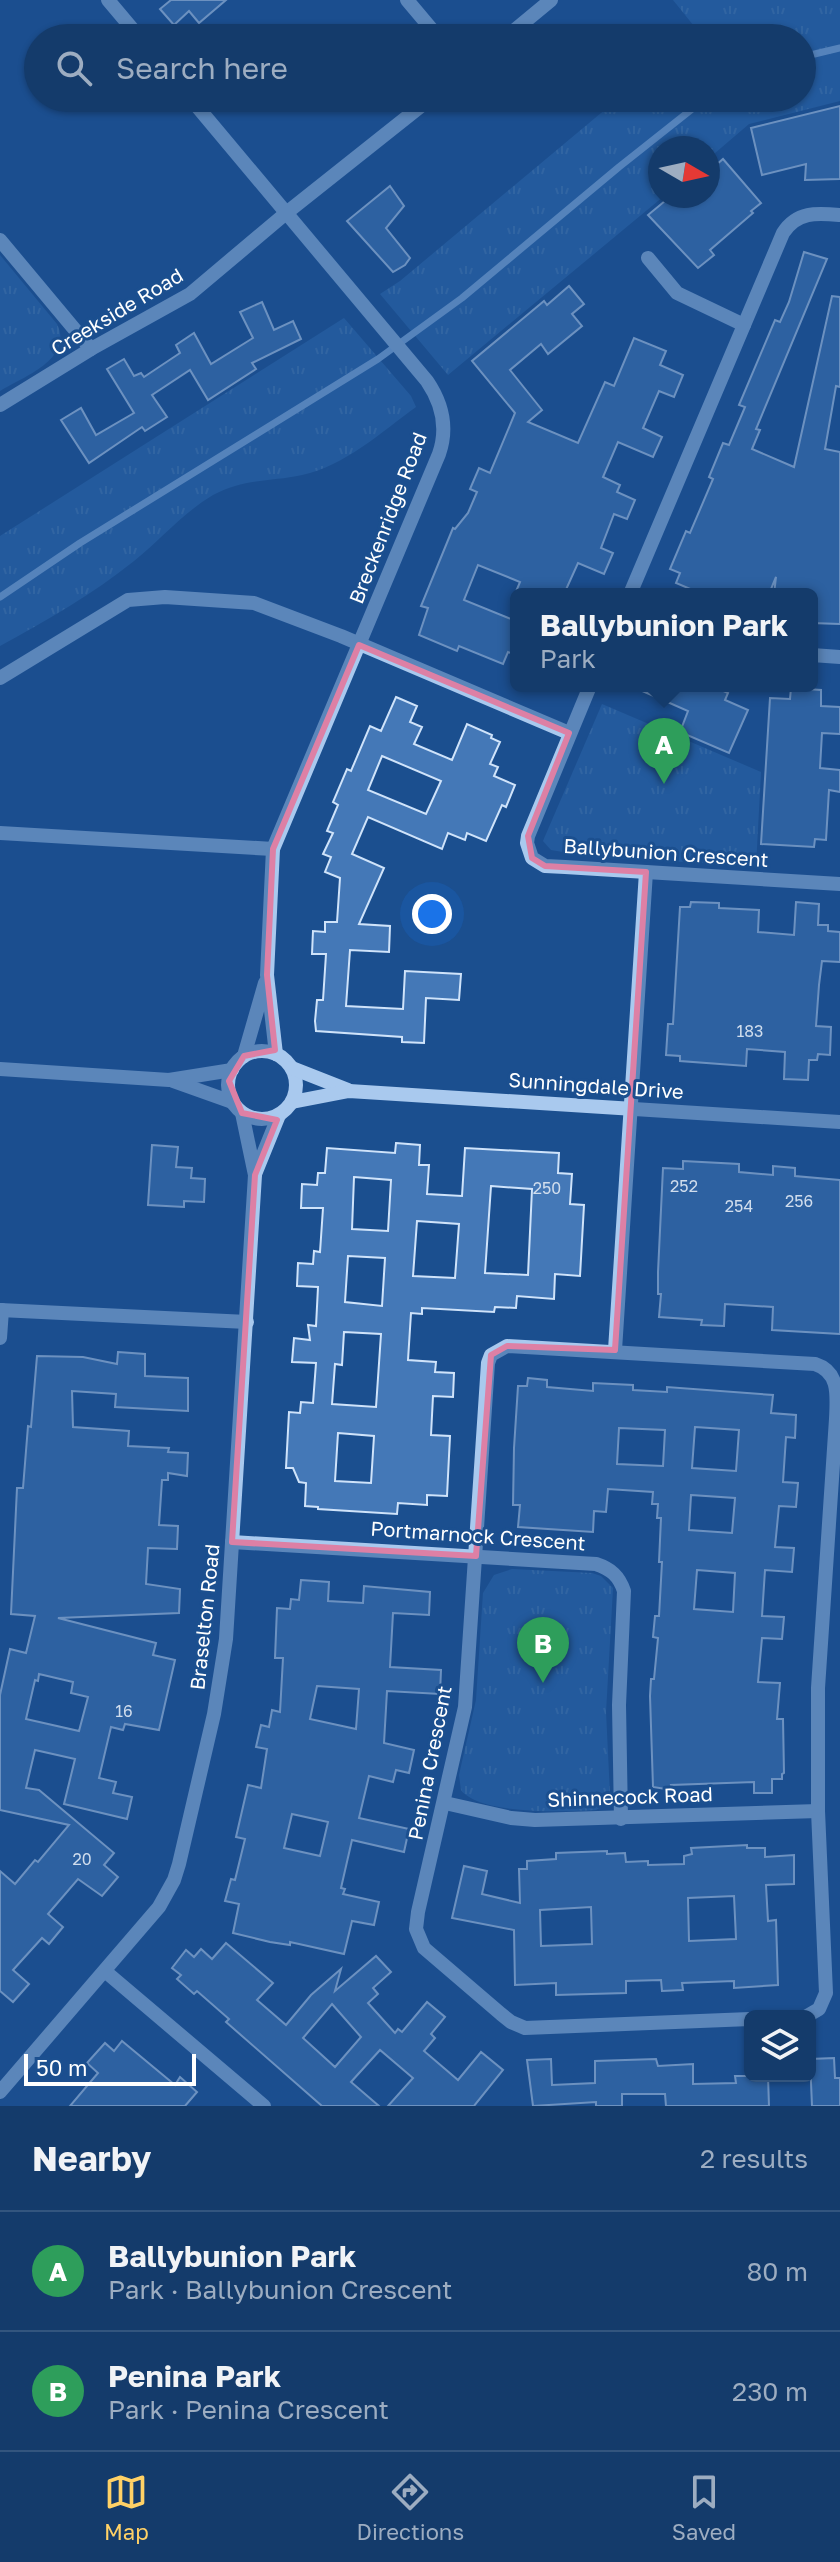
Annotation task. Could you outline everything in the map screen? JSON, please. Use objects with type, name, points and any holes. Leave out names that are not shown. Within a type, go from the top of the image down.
[{"type":"street","points":[[108,0],[128,24]]},
{"type":"street","points":[[407,0],[427,24]]},
{"type":"street","points":[[522,24],[551,0]]},
{"type":"street","name":"Breckenridge Road","points":[[201,112],[433,390],[444,425],[441,447],[273,849],[267,975],[276,1054]]},
{"type":"street","name":"Creekside Road","points":[[0,405],[91,349],[190,294],[413,112]]},
{"type":"street","points":[[633,588],[787,227],[794,219],[811,213],[840,215]]},
{"type":"street","points":[[0,240],[91,349]]},
{"type":"street","points":[[648,258],[677,293],[744,325]]},
{"type":"street","points":[[0,678],[128,600],[149,597],[261,604],[569,733]]},
{"type":"street","points":[[818,655],[840,657]]},
{"type":"street","name":"Ballybunion Crescent","points":[[587,692],[528,836],[532,858],[545,866],[840,884]]},
{"type":"street","points":[[0,833],[273,849]]},
{"type":"street","points":[[615,1350],[646,872]]},
{"type":"street","name":"Breckenridge Road","points":[[244,1056],[267,975]]},
{"type":"street","points":[[169,1080],[237,1108],[254,1119],[267,1119],[279,1115],[292,1102],[296,1079],[292,1068],[276,1054],[254,1052],[244,1056],[232,1070],[229,1092],[237,1108]]},
{"type":"street","name":"Sunningdale Drive","points":[[292,1068],[349,1091]]},
{"type":"street","points":[[0,1069],[169,1080],[232,1070]]},
{"type":"street","name":"Sunningdale Drive","points":[[292,1102],[349,1091],[840,1122]]},
{"type":"street","name":"Braselton Road","points":[[0,2092],[106,1972],[159,1907],[174,1880],[220,1685],[226,1639],[255,1175],[237,1108]]},
{"type":"street","name":"Braselton Road","points":[[255,1175],[279,1115]]},
{"type":"street","points":[[0,1338],[1,1310],[247,1322]]},
{"type":"street","name":"Penina Crescent","points":[[744,2019],[525,2028],[511,2022],[424,1948],[418,1936],[416,1921],[465,1707],[485,1386],[491,1355],[507,1346],[815,1364],[829,1371],[834,1378],[836,1419],[818,1688],[818,1811],[826,1993],[816,2011]]},
{"type":"street","name":"Portmarnock Crescent","points":[[232,1542],[596,1564],[610,1570],[621,1583],[624,1606],[619,1745],[621,1819]]},
{"type":"street","name":"Shinnecock Road","points":[[445,1803],[524,1820],[818,1811]]},
{"type":"street","points":[[106,1972],[264,2106]]},
{"type":"highlighted area","points":[[359,645],[569,733],[528,836],[532,858],[545,866],[646,872],[615,1350],[507,1346],[491,1355],[476,1556],[232,1542],[255,1175],[277,1120],[242,1113],[229,1081],[244,1056],[275,1050],[267,975],[273,849]]},
{"type":"green space","points":[[673,0],[840,0],[840,101],[816,107],[816,24],[692,24]]},
{"type":"green space","points":[[602,112],[796,112],[749,124],[720,149],[720,136],[648,136],[650,208],[448,375],[380,294],[400,281]]},
{"type":"green space","points":[[0,255],[57,324],[60,336],[58,347],[44,365],[0,391]]},
{"type":"green space","points":[[344,318],[411,396],[416,407],[362,447],[318,471],[235,486],[213,495],[102,585],[0,646],[0,536]]},
{"type":"green space","points":[[602,704],[761,772],[756,866],[594,857],[551,850],[543,841]]},
{"type":"green space","points":[[512,1569],[592,1573],[601,1576],[613,1588],[606,1712],[610,1795],[605,1805],[596,1810],[504,1808],[471,1798],[461,1790],[459,1775],[476,1700],[483,1593],[494,1575]]},
{"type":"building","points":[[171,0],[226,0],[199,23],[189,11],[173,24],[160,9]]},
{"type":"building","points":[[840,106],[840,179],[805,180],[806,164],[762,175],[751,128]]},
{"type":"building","points":[[723,159],[761,203],[710,250],[714,255],[698,268],[648,215],[656,208],[720,208],[720,162]]},
{"type":"building","points":[[390,186],[404,206],[386,228],[410,258],[393,272],[347,221]]},
{"type":"building","points":[[804,252],[827,259],[756,429],[760,430],[752,449],[794,467],[832,296],[840,297],[840,387],[836,386],[825,449],[840,452],[840,624],[818,623],[818,588],[775,588],[776,577],[771,588],[688,588],[676,583],[680,573],[670,569],[686,531],[690,533],[713,479],[709,477],[723,443],[729,445],[745,407],[739,405],[775,320],[780,322]]},
{"type":"building","points":[[569,286],[584,304],[572,314],[582,326],[548,354],[541,344],[510,370],[542,410],[528,422],[578,443],[605,382],[614,386],[634,338],[666,351],[660,365],[683,375],[674,397],[659,391],[643,428],[662,437],[653,457],[618,442],[603,477],[620,485],[617,492],[635,500],[627,519],[614,514],[601,548],[613,553],[604,574],[578,563],[567,588],[518,588],[520,582],[478,565],[464,600],[510,619],[510,653],[503,664],[459,646],[457,651],[419,635],[428,608],[421,606],[453,528],[468,513],[477,492],[470,489],[479,468],[490,473],[515,413],[472,361],[544,301],[547,305]]},
{"type":"building","points":[[262,302],[274,330],[293,321],[301,339],[252,363],[256,369],[208,400],[190,370],[152,395],[167,417],[145,431],[142,427],[89,463],[61,420],[81,408],[96,435],[134,413],[107,369],[124,359],[134,376],[141,373],[144,377],[180,353],[176,345],[194,333],[211,364],[253,338],[240,312]]},
{"type":"building","points":[[821,690],[821,706],[840,707],[840,734],[822,733],[820,768],[840,770],[840,792],[829,790],[826,840],[815,839],[814,847],[761,844],[770,698],[790,699],[791,692]]},
{"type":"building","points":[[645,692],[726,692],[725,700],[748,710],[729,753],[680,732],[688,711]]},
{"type":"building","points":[[396,697],[417,706],[410,722],[422,727],[414,744],[452,760],[467,724],[500,742],[490,764],[498,767],[494,776],[515,785],[486,841],[467,833],[465,840],[448,833],[442,849],[368,817],[352,854],[384,868],[359,924],[390,926],[389,952],[350,950],[346,1006],[403,1009],[405,971],[461,974],[459,1000],[426,998],[424,1043],[402,1042],[402,1037],[316,1031],[317,1000],[323,1000],[326,954],[312,954],[313,931],[325,932],[325,922],[337,922],[340,878],[325,872],[331,857],[323,854],[333,833],[327,831],[338,805],[333,802],[347,769],[351,771],[370,726],[381,731]],"holes":[[[382,756],[441,781],[426,814],[368,790]]]},
{"type":"building","points":[[691,902],[719,903],[719,908],[759,910],[758,932],[794,935],[796,902],[819,904],[818,925],[828,925],[828,931],[840,932],[840,962],[822,961],[819,985],[816,1026],[831,1027],[830,1055],[818,1054],[817,1060],[809,1060],[808,1080],[784,1079],[785,1052],[747,1049],[746,1066],[680,1061],[680,1056],[666,1055],[668,1024],[673,1024],[680,907],[690,907]]},
{"type":"building","points":[[396,1143],[420,1145],[419,1165],[429,1165],[427,1194],[462,1196],[465,1148],[559,1153],[558,1173],[572,1174],[570,1204],[584,1205],[580,1276],[555,1274],[554,1299],[517,1296],[516,1308],[495,1307],[494,1312],[422,1308],[422,1314],[411,1313],[408,1360],[436,1362],[435,1372],[454,1373],[453,1397],[433,1396],[431,1435],[450,1436],[447,1496],[427,1495],[427,1505],[398,1503],[397,1514],[305,1506],[306,1483],[299,1482],[293,1468],[286,1468],[289,1412],[300,1413],[301,1402],[313,1403],[316,1363],[292,1362],[294,1338],[310,1340],[308,1325],[316,1326],[318,1287],[297,1286],[298,1263],[313,1264],[314,1251],[320,1252],[323,1208],[301,1208],[302,1184],[317,1185],[318,1173],[325,1173],[327,1148],[395,1153]],"holes":[[[354,1177],[391,1180],[388,1231],[352,1229]],[[491,1186],[532,1189],[528,1275],[485,1273]],[[417,1221],[459,1224],[455,1278],[413,1276]],[[348,1256],[385,1258],[382,1306],[345,1302]],[[344,1332],[381,1334],[376,1407],[332,1404],[335,1364],[342,1365]],[[338,1433],[374,1436],[371,1483],[335,1481]]]},
{"type":"building","points":[[152,1145],[178,1147],[176,1167],[192,1168],[191,1178],[205,1179],[204,1202],[184,1201],[184,1207],[148,1205]]},
{"type":"building","points":[[683,1161],[739,1164],[739,1172],[773,1175],[773,1166],[795,1168],[795,1176],[840,1180],[840,1334],[772,1330],[773,1307],[725,1304],[724,1326],[701,1325],[702,1320],[659,1317],[663,1168],[683,1169]]},
{"type":"building","points":[[118,1352],[145,1354],[145,1376],[188,1378],[188,1411],[115,1407],[116,1394],[72,1391],[73,1427],[129,1431],[128,1446],[169,1448],[168,1452],[188,1453],[187,1476],[168,1473],[168,1480],[162,1480],[159,1525],[178,1526],[177,1549],[148,1548],[146,1584],[180,1589],[179,1613],[58,1618],[156,1643],[153,1655],[175,1660],[159,1730],[125,1724],[123,1730],[111,1727],[99,1778],[116,1782],[113,1793],[132,1797],[127,1819],[64,1804],[75,1759],[35,1750],[26,1788],[39,1790],[114,1853],[104,1865],[118,1877],[102,1896],[78,1879],[48,1914],[63,1927],[49,1944],[42,1938],[13,1970],[29,1984],[13,2002],[0,1991],[0,1871],[15,1884],[69,1825],[0,1810],[0,1695],[10,1649],[26,1653],[35,1616],[11,1614],[17,1488],[23,1488],[37,1356],[83,1357],[117,1364]],"holes":[[[39,1674],[73,1682],[71,1693],[88,1697],[79,1731],[26,1719]]]},
{"type":"building","points":[[528,1378],[547,1380],[547,1387],[593,1391],[593,1383],[633,1385],[633,1390],[667,1392],[667,1387],[773,1395],[771,1413],[796,1415],[795,1438],[786,1437],[783,1482],[798,1483],[796,1507],[779,1506],[775,1547],[794,1548],[792,1572],[765,1570],[762,1616],[784,1617],[782,1639],[762,1638],[758,1682],[780,1683],[777,1719],[783,1719],[784,1773],[782,1779],[772,1779],[772,1793],[754,1793],[754,1782],[671,1785],[672,1790],[653,1787],[650,1696],[658,1638],[653,1637],[655,1616],[659,1616],[662,1562],[659,1562],[661,1518],[657,1518],[658,1504],[652,1504],[653,1492],[608,1489],[606,1512],[594,1511],[593,1532],[518,1527],[520,1505],[513,1505],[514,1448],[518,1386],[527,1386]],"holes":[[[695,1427],[739,1430],[736,1471],[692,1468]],[[619,1428],[665,1430],[663,1466],[617,1464]],[[691,1495],[735,1498],[732,1533],[689,1530]],[[697,1570],[735,1573],[733,1612],[694,1609]]]},
{"type":"building","points":[[301,1580],[329,1582],[328,1601],[363,1603],[364,1586],[430,1592],[429,1615],[393,1613],[390,1667],[441,1670],[440,1694],[387,1691],[384,1743],[414,1750],[409,1773],[396,1770],[393,1782],[369,1776],[359,1818],[409,1829],[404,1852],[352,1840],[341,1888],[345,1889],[343,1894],[379,1902],[374,1925],[352,1921],[344,1954],[233,1933],[239,1904],[225,1901],[231,1879],[235,1880],[245,1839],[236,1837],[248,1785],[261,1788],[267,1749],[256,1747],[261,1725],[269,1727],[272,1710],[280,1712],[283,1658],[275,1658],[277,1608],[290,1609],[291,1599],[299,1600]],"holes":[[[317,1686],[359,1689],[356,1729],[310,1719]],[[292,1814],[328,1822],[320,1856],[284,1848]]]},
{"type":"building","points":[[747,1845],[747,1848],[765,1848],[765,1857],[794,1855],[794,1884],[766,1885],[768,1921],[776,1920],[778,1985],[734,1988],[734,1981],[682,1983],[683,1990],[662,1991],[661,1980],[626,1981],[626,1993],[556,1995],[556,1983],[515,1985],[514,1930],[452,1918],[464,1866],[487,1871],[482,1894],[520,1903],[519,1869],[527,1869],[527,1861],[556,1859],[556,1853],[607,1851],[607,1854],[625,1853],[626,1862],[684,1864],[684,1856],[692,1854],[691,1848]],"holes":[[[734,1896],[736,1939],[689,1941],[688,1898]],[[591,1907],[592,1944],[541,1946],[540,1910]]]},
{"type":"building","points":[[226,1943],[273,1983],[257,2000],[286,2025],[311,1995],[341,1969],[335,1991],[376,1956],[391,1972],[373,1988],[378,1994],[368,2003],[395,2033],[398,2029],[402,2032],[427,2002],[445,2017],[431,2034],[435,2038],[424,2051],[458,2080],[481,2052],[503,2070],[474,2106],[388,2106],[413,2078],[380,2050],[351,2082],[379,2106],[322,2106],[226,2022],[229,2019],[197,1991],[194,1994],[177,1979],[181,1975],[172,1968],[186,1950],[194,1957],[201,1949],[212,1959]],"holes":[[[332,2004],[361,2037],[335,2067],[303,2038]]]},
{"type":"building","points":[[122,2041],[175,2085],[180,2077],[197,2092],[185,2106],[70,2106],[98,2073],[87,2063],[105,2043],[114,2051]]},
{"type":"building","points":[[834,2058],[835,2078],[840,2078],[840,2106],[812,2106],[811,2082],[816,2082],[816,2059]]},
{"type":"building","points":[[551,2059],[552,2085],[595,2083],[595,2061],[656,2059],[658,2066],[693,2064],[693,2084],[736,2083],[735,2076],[744,2076],[744,2082],[768,2082],[769,2106],[666,2106],[665,2094],[622,2094],[622,2106],[596,2106],[596,2102],[533,2106],[527,2060]]},
{"type":"waterway","points":[[816,54],[840,48]]},
{"type":"waterway","points":[[0,597],[80,543],[378,359],[462,298],[688,112]]},
{"type":"place","name":"Ballybunion Park","points":[[664,784]]},
{"type":"place","name":"Penina Park","points":[[543,1683]]}]
